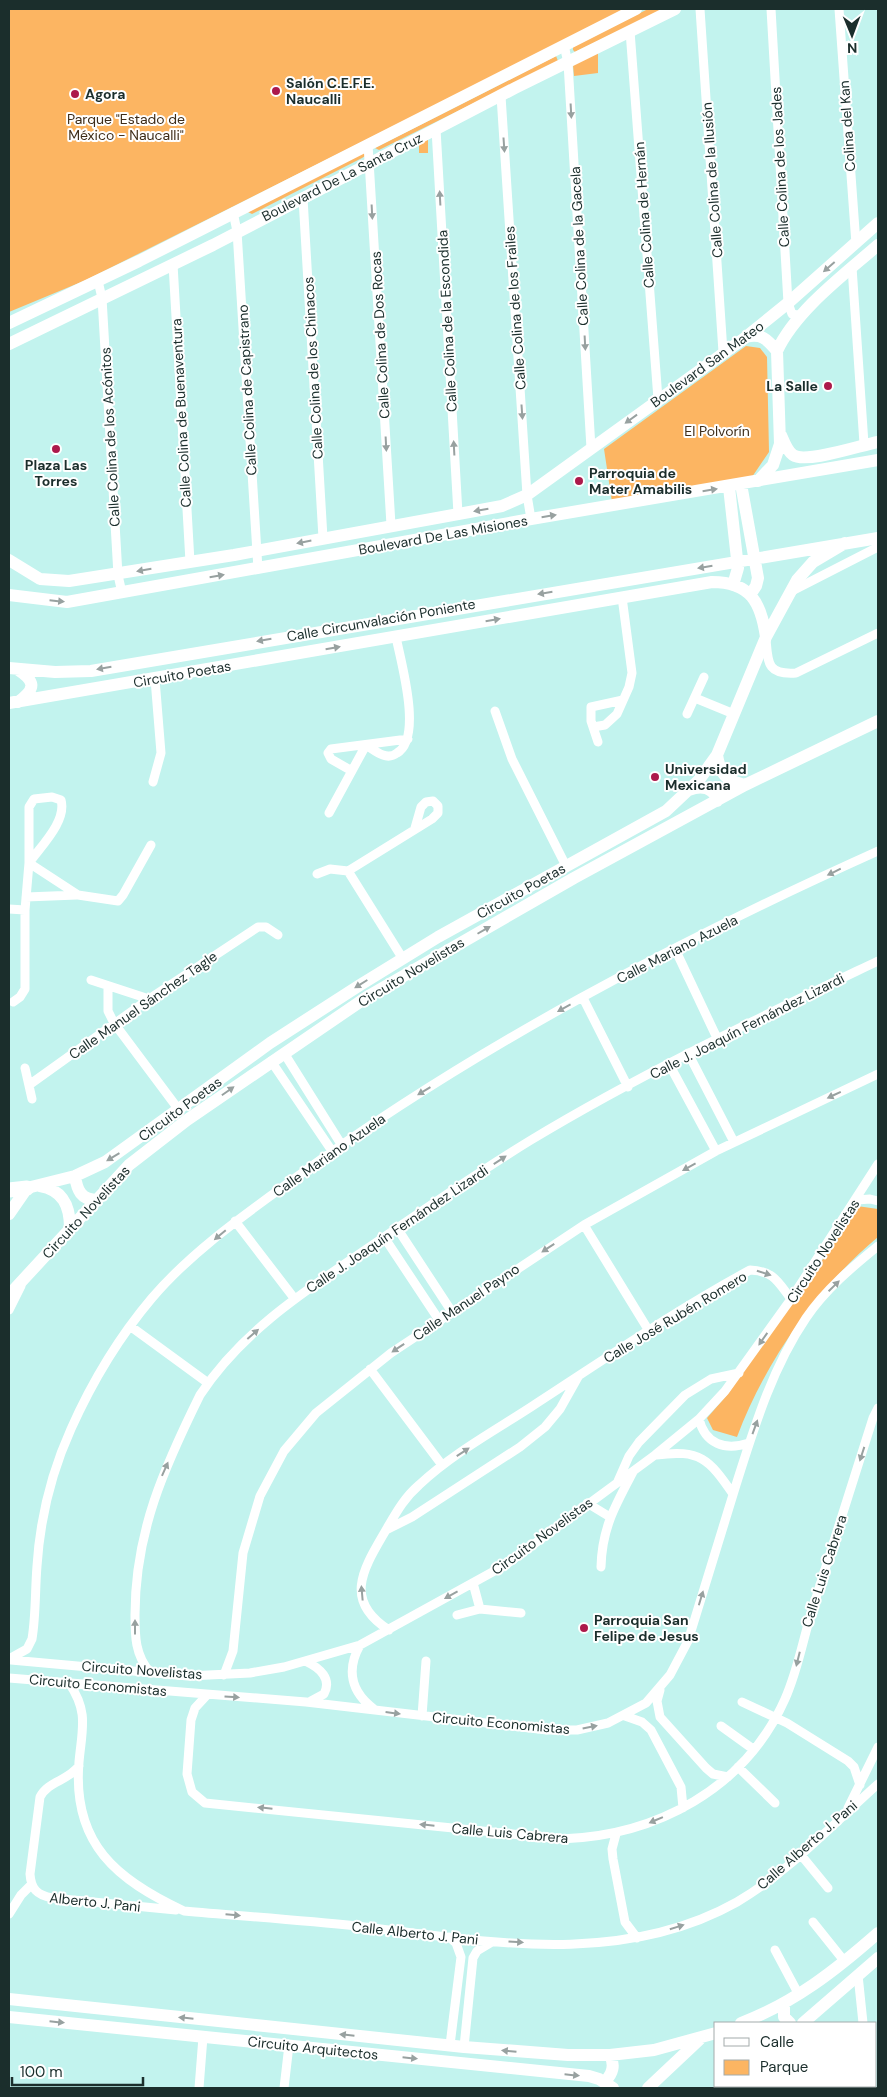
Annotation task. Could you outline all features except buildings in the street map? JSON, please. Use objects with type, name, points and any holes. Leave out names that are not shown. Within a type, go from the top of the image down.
[{"type":"main road","name":"Boulevard De La Santa Cruz","points":[[9,323],[98,281],[636,9]]},
{"type":"main road","name":"Boulevard De La Santa Cruz","points":[[9,344],[238,231],[675,9]]},
{"type":"main road","name":"Boulevard San Mateo","points":[[527,495],[746,337],[788,303],[878,223]]},
{"type":"main road","name":"Boulevard San Mateo","points":[[777,351],[788,332],[802,316],[878,245]]},
{"type":"main road","points":[[746,337],[756,334],[762,336],[777,351],[780,433],[778,455],[773,465],[758,481]]},
{"type":"main road","points":[[780,433],[791,454],[798,458],[878,442]]},
{"type":"main road","name":"Boulevard De Las Misiones","points":[[9,595],[68,602],[531,519],[735,486],[878,460]]},
{"type":"main road","points":[[735,486],[758,578],[756,586],[750,595]]},
{"type":"main road","points":[[733,585],[737,575],[735,486]]},
{"type":"main road","name":"Boulevard De Las Misiones","points":[[9,560],[40,579],[69,581],[118,575],[502,506],[527,495]]},
{"type":"main road","name":"Calle Circunvalación Poniente","points":[[12,669],[55,672],[91,670],[355,624],[878,538]]},
{"type":"main road","name":"Circuito Poetas","points":[[34,1187],[75,1176],[121,1152],[270,1044],[403,959],[666,811],[689,790],[717,755],[766,637],[797,580],[814,562],[845,543]]},
{"type":"main road","points":[[37,598],[40,579]]},
{"type":"main road","name":"Circuito Poetas","points":[[14,702],[712,582],[733,585],[756,601],[762,612],[766,637]]},
{"type":"main road","points":[[355,624],[359,644]]},
{"type":"main road","points":[[12,669],[29,678],[32,684],[30,693],[14,702]]},
{"type":"main road","name":"Circuito Novelistas","points":[[26,1277],[129,1165],[159,1140],[367,997],[574,878],[745,785],[878,721]]},
{"type":"main road","points":[[717,755],[722,775],[728,781],[745,785]]},
{"type":"main road","points":[[689,790],[698,787],[707,788],[714,794],[717,801]]},
{"type":"main road","points":[[75,1176],[79,1193],[85,1198],[97,1200]]},
{"type":"main road","points":[[9,1214],[34,1187]]},
{"type":"main road","points":[[9,1190],[34,1187],[56,1191],[64,1199],[69,1210],[70,1228]]},
{"type":"main road","points":[[9,1295],[26,1277]]},
{"type":"main road","points":[[748,2022],[799,1995],[845,1962],[878,1933]]},
{"type":"main road","points":[[804,2022],[878,1958]]},
{"type":"main road","points":[[9,1999],[464,2047],[568,2056],[610,2055],[654,2050],[714,2034]]},
{"type":"main road","points":[[784,2003],[784,2017],[789,2022]]},
{"type":"main road","name":"Circuito Arquitectos","points":[[9,2018],[589,2076],[609,2085]]},
{"type":"main road","points":[[648,2088],[701,2038]]},
{"type":"main road","points":[[609,2085],[613,2067],[610,2055]]},
{"type":"street","name":"Calle Colina de la Ilusión","points":[[700,9],[723,352]]},
{"type":"street","name":"Calle Colina de los Jades","points":[[771,9],[788,303]]},
{"type":"street","name":"Colina del Kan","points":[[839,9],[856,244]]},
{"type":"street","name":"Calle Colina de Hernán","points":[[630,31],[658,399]]},
{"type":"street","name":"Calle Colina de la Gacela","points":[[564,45],[568,63],[591,448]]},
{"type":"street","name":"Calle Colina de los Frailes","points":[[501,96],[527,495],[531,519]]},
{"type":"street","name":"Calle Colina de la Escondida","points":[[436,129],[458,514]]},
{"type":"street","name":"Calle Colina de Dos Rocas","points":[[368,144],[391,526]]},
{"type":"street","name":"Calle Colina de los Chinacos","points":[[303,198],[323,538]]},
{"type":"street","name":"Calle Colina de Capistrano","points":[[233,212],[238,231],[258,568]]},
{"type":"street","name":"Calle Colina de Buenaventura","points":[[172,264],[190,562]]},
{"type":"street","points":[[852,268],[864,444]]},
{"type":"street","name":"Calle Colina de los Acónitos","points":[[98,281],[102,298],[118,575],[122,593]]},
{"type":"street","points":[[788,303],[792,314],[802,316]]},
{"type":"street","points":[[790,592],[878,547]]},
{"type":"street","points":[[593,727],[605,725],[611,721],[623,700],[632,673],[622,597]]},
{"type":"street","points":[[766,637],[768,661],[772,669],[782,674],[796,673],[878,633]]},
{"type":"street","points":[[366,745],[384,756],[393,756],[401,751],[410,731],[408,706],[396,637]]},
{"type":"street","points":[[687,714],[704,677]]},
{"type":"street","points":[[153,782],[161,752],[155,679]]},
{"type":"street","points":[[694,698],[734,714]]},
{"type":"street","points":[[598,742],[590,714],[591,707],[623,700]]},
{"type":"street","points":[[495,711],[512,759],[566,866]]},
{"type":"street","points":[[352,771],[331,759],[328,753],[331,749],[408,738]]},
{"type":"street","points":[[329,813],[366,745]]},
{"type":"street","points":[[13,1002],[20,997],[25,989],[25,910],[29,863],[29,807],[34,799],[42,797],[61,800],[63,808],[60,819],[29,863]]},
{"type":"street","points":[[318,874],[330,869],[343,870],[415,828],[438,813],[438,806],[433,801],[426,802],[421,807],[415,828]]},
{"type":"street","points":[[26,897],[78,895],[109,901],[118,900],[124,896],[151,845]]},
{"type":"street","name":"Calle Mariano Azuela","points":[[9,1659],[27,1649],[32,1639],[41,1534],[52,1481],[67,1438],[113,1350],[153,1297],[180,1269],[236,1222],[341,1144],[467,1064],[675,948],[878,851]]},
{"type":"street","points":[[29,863],[78,895]]},
{"type":"street","points":[[343,870],[403,959]]},
{"type":"street","points":[[9,909],[25,910]]},
{"type":"street","name":"Calle Manuel Sánchez Tagle","points":[[29,1085],[114,1023],[258,927],[266,927],[278,935]]},
{"type":"street","points":[[675,948],[717,1038]]},
{"type":"street","name":"Calle J. Joaquín Fernández Lizardi","points":[[150,1672],[142,1663],[136,1637],[135,1595],[140,1553],[159,1482],[208,1383],[246,1341],[294,1298],[532,1140],[717,1038],[878,961]]},
{"type":"street","points":[[91,980],[150,999]]},
{"type":"street","points":[[108,986],[106,998],[114,1023],[180,1110]]},
{"type":"street","points":[[583,998],[628,1087]]},
{"type":"street","points":[[284,1053],[341,1144]]},
{"type":"street","points":[[688,1054],[734,1142]]},
{"type":"street","points":[[272,1061],[332,1151]]},
{"type":"street","points":[[669,1064],[716,1151]]},
{"type":"street","points":[[25,1068],[32,1099]]},
{"type":"street","name":"Calle Manuel Payno","points":[[224,1675],[234,1651],[242,1553],[260,1496],[284,1451],[316,1413],[370,1369],[439,1320],[584,1225],[716,1151],[878,1074]]},
{"type":"street","name":"Circuito Novelistas","points":[[9,1659],[188,1676],[250,1673],[307,1662],[360,1645],[508,1564],[587,1503],[655,1455],[699,1419],[739,1373],[791,1299],[857,1200],[878,1164]]},
{"type":"street","points":[[857,1200],[878,1202]]},
{"type":"street","points":[[236,1222],[294,1298]]},
{"type":"street","points":[[584,1225],[650,1330]]},
{"type":"street","points":[[397,1228],[452,1312]]},
{"type":"street","points":[[384,1237],[439,1320]]},
{"type":"street","name":"Circuito Economistas","points":[[9,1678],[306,1702],[563,1730],[588,1728],[625,1716],[646,1703],[660,1690],[680,1660],[688,1641],[749,1443],[776,1374],[806,1318],[826,1293],[878,1246]]},
{"type":"street","name":"Calle José Rubén Romero","points":[[389,1630],[369,1614],[363,1602],[361,1588],[363,1571],[404,1500],[442,1466],[650,1330],[750,1270],[764,1271],[774,1277],[791,1299]]},
{"type":"street","name":"Circuito Novelistas","points":[[9,1310],[26,1277]]},
{"type":"street","points":[[130,1326],[208,1383]]},
{"type":"street","points":[[370,1369],[442,1466]]},
{"type":"street","points":[[618,1481],[629,1456],[685,1395],[711,1379],[739,1373]]},
{"type":"street","name":"Calle José Rubén Romero","points":[[386,1530],[412,1517],[520,1446],[544,1427],[560,1409],[579,1376]]},
{"type":"street","name":"Calle Luis Cabrera","points":[[207,1695],[195,1708],[191,1720],[186,1774],[192,1792],[206,1803],[561,1839],[591,1838],[616,1834],[646,1824],[683,1808],[714,1789],[738,1767],[775,1719],[793,1678],[805,1632],[873,1418],[878,1408]]},
{"type":"street","points":[[699,1419],[702,1430],[713,1442],[733,1447],[749,1443]]},
{"type":"street","points":[[655,1455],[681,1452],[704,1459],[720,1475],[733,1494]]},
{"type":"street","points":[[602,1567],[602,1546],[610,1517],[635,1470]]},
{"type":"street","points":[[587,1503],[610,1517]]},
{"type":"street","points":[[473,1583],[480,1609]]},
{"type":"street","points":[[457,1615],[480,1609],[521,1613]]},
{"type":"street","points":[[360,1645],[352,1662],[353,1682],[360,1697],[376,1711]]},
{"type":"street","points":[[422,1716],[426,1661]]},
{"type":"street","points":[[306,1702],[322,1697],[327,1687],[320,1669],[307,1662]]},
{"type":"street","name":"Calle Alberto J. Pani","points":[[69,1683],[82,1706],[79,1766],[84,1815],[92,1838],[104,1858],[132,1884],[184,1911],[494,1941],[583,1945],[637,1938],[681,1926],[736,1902],[765,1884],[801,1855],[878,1784]]},
{"type":"street","points":[[660,1690],[657,1709],[667,1726],[713,1774],[728,1777]]},
{"type":"street","points":[[742,1702],[787,1723],[848,1761],[854,1767],[860,1785]]},
{"type":"street","points":[[625,1716],[642,1722],[651,1730],[681,1787],[683,1808]]},
{"type":"street","points":[[721,1726],[753,1749]]},
{"type":"street","points":[[844,1815],[878,1747]]},
{"type":"street","name":"Alberto J. Pani","points":[[79,1766],[66,1778],[44,1790],[40,1797],[30,1874],[31,1885],[39,1895],[52,1898],[184,1911]]},
{"type":"street","points":[[738,1767],[775,1803]]},
{"type":"street","points":[[616,1834],[612,1849],[613,1859],[625,1922],[637,1938]]},
{"type":"street","points":[[801,1855],[828,1888]]},
{"type":"street","points":[[9,1914],[21,1895],[31,1885]]},
{"type":"street","points":[[813,1922],[845,1962]]},
{"type":"street","points":[[448,1937],[460,1949],[450,2045]]},
{"type":"street","points":[[464,2047],[473,1958],[477,1951],[494,1941]]},
{"type":"street","points":[[775,1950],[799,1995]]},
{"type":"street","points":[[858,1975],[863,2022]]},
{"type":"street","points":[[199,2088],[203,2037]]},
{"type":"street","points":[[284,2088],[290,2045]]},
{"type":"green space","name":"Parque \"Estado de México - Naucalli\"","points":[[9,9],[627,9],[86,280],[9,312]]},
{"type":"green space","points":[[648,9],[664,9],[575,52],[573,50],[573,47]]},
{"type":"green space","points":[[598,52],[598,73],[574,76],[573,65]]},
{"type":"green space","points":[[556,56],[558,61],[553,64],[379,150],[375,148]]},
{"type":"green space","points":[[428,138],[428,153],[419,153],[419,143]]},
{"type":"green space","points":[[364,151],[365,156],[362,158],[252,214],[248,212]]},
{"type":"green space","name":"El Polvorín","points":[[746,346],[760,348],[767,357],[769,452],[752,477],[612,502],[604,449]]},
{"type":"green space","points":[[857,1206],[878,1209],[878,1237],[834,1279],[795,1328],[762,1381],[737,1437],[713,1430],[707,1418],[727,1395],[835,1242]]},
{"type":"place","name":"Salón C.E.F.E. Naucalli","points":[[276,91]]},
{"type":"place","name":"Agora","points":[[75,94]]},
{"type":"place","name":"La Salle","points":[[828,386]]},
{"type":"place","name":"Plaza Las Torres","points":[[56,449]]},
{"type":"place","name":"Parroquia de Mater Amabilis","points":[[579,481]]},
{"type":"place","name":"Universidad Mexicana","points":[[655,777]]},
{"type":"place","name":"Parroquia San Felipe de Jesus","points":[[584,1628]]}]
